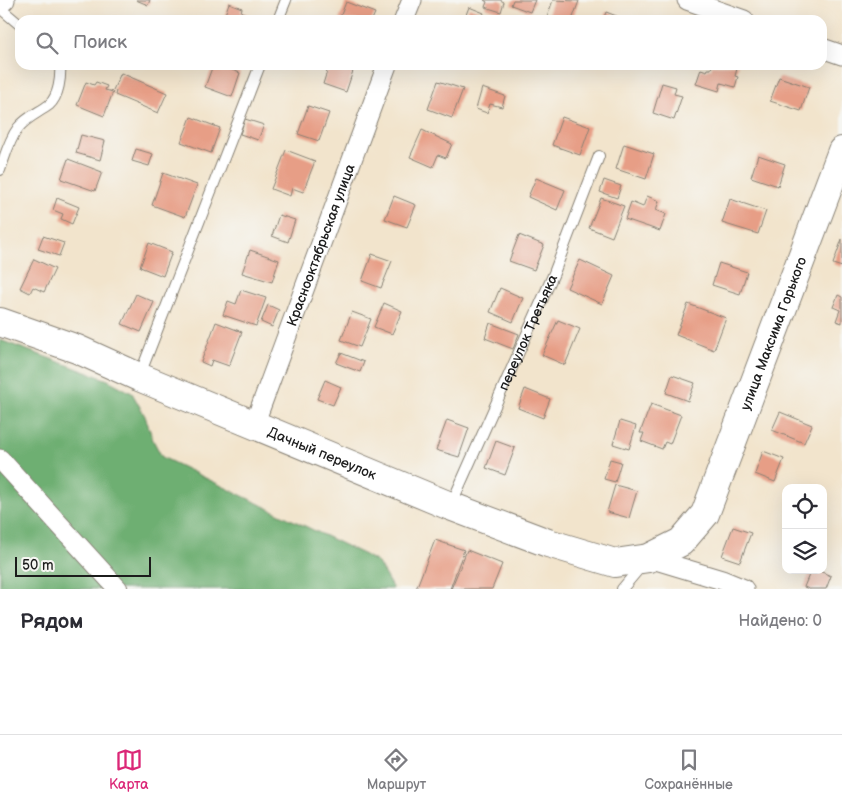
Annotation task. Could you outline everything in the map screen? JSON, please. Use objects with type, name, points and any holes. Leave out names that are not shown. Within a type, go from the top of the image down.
[{"type":"main road","name":"улица Максима Горького","points":[[705,514],[842,152]]},
{"type":"main road","name":"Дачный переулок","points":[[0,322],[77,350],[450,506],[548,543],[615,563],[649,558],[680,542],[705,514]]},
{"type":"street","points":[[0,4],[5,0]]},
{"type":"street","points":[[406,15],[412,0]]},
{"type":"street","points":[[687,0],[714,4],[735,15]]},
{"type":"street","points":[[827,50],[842,54]]},
{"type":"street","name":"Краснооктябрьская улица","points":[[254,425],[385,70]]},
{"type":"street","points":[[0,459],[118,589]]},
{"type":"street","name":"Дачный переулок","points":[[649,558],[722,580],[744,589]]},
{"type":"lane","points":[[280,15],[286,0]]},
{"type":"lane","points":[[0,8],[15,21]]},
{"type":"lane","points":[[0,170],[17,130],[27,118],[50,104],[53,100],[60,79],[60,70]]},
{"type":"lane","points":[[139,377],[258,70]]},
{"type":"lane","name":"переулок Третьяка","points":[[450,506],[554,274],[599,156]]},
{"type":"lane","points":[[622,589],[649,558]]},
{"type":"green space","points":[[0,340],[108,380],[132,393],[145,416],[153,440],[162,457],[365,555],[378,563],[393,589],[0,589]]},
{"type":"building","points":[[136,0],[150,0],[148,5]]},
{"type":"building","points":[[484,0],[500,0],[504,2],[501,12],[485,7],[487,2]]},
{"type":"building","points":[[513,0],[535,0],[530,12],[511,5]]},
{"type":"building","points":[[553,0],[579,1],[574,15],[548,15]]},
{"type":"building","points":[[346,2],[375,13],[374,15],[341,15]]},
{"type":"building","points":[[229,3],[242,8],[241,12],[249,15],[225,15]]},
{"type":"building","points":[[469,7],[484,13],[483,15],[466,15]]},
{"type":"building","points":[[211,70],[232,70],[240,73],[232,97],[205,87]]},
{"type":"building","points":[[327,70],[353,70],[346,92],[323,84]]},
{"type":"building","points":[[701,70],[737,70],[735,76],[738,77],[735,87],[721,83],[719,91],[696,84]]},
{"type":"building","points":[[121,73],[167,93],[158,113],[115,95],[116,91],[113,90]]},
{"type":"building","points":[[779,77],[809,87],[801,111],[770,101]]},
{"type":"building","points":[[438,81],[463,89],[452,118],[428,109]]},
{"type":"building","points":[[86,82],[94,85],[96,82],[107,86],[105,90],[113,92],[104,116],[77,105]]},
{"type":"building","points":[[662,83],[676,87],[674,94],[682,96],[674,120],[653,113]]},
{"type":"building","points":[[482,88],[505,96],[502,107],[490,104],[487,113],[476,109]]},
{"type":"building","points":[[308,106],[329,113],[319,141],[298,134]]},
{"type":"building","points":[[191,117],[220,128],[211,153],[181,142]]},
{"type":"building","points":[[562,117],[590,127],[580,155],[552,145]]},
{"type":"building","points":[[245,119],[264,125],[258,140],[240,134]]},
{"type":"building","points":[[422,130],[452,144],[446,158],[438,155],[433,167],[410,157]]},
{"type":"building","points":[[81,135],[105,141],[100,160],[76,153]]},
{"type":"building","points":[[624,144],[654,154],[646,179],[616,169]]},
{"type":"building","points":[[136,149],[153,154],[149,166],[132,161]]},
{"type":"building","points":[[286,150],[315,161],[303,192],[292,188],[290,196],[271,189]]},
{"type":"building","points":[[758,155],[785,164],[778,186],[751,177]]},
{"type":"building","points":[[68,159],[102,172],[95,191],[61,179]]},
{"type":"building","points":[[163,173],[197,185],[185,217],[152,205]]},
{"type":"building","points":[[536,178],[565,190],[557,210],[528,197]]},
{"type":"building","points":[[604,180],[621,186],[617,198],[600,192]]},
{"type":"building","points":[[394,196],[416,205],[407,227],[385,219]]},
{"type":"building","points":[[647,196],[659,201],[656,210],[666,214],[660,231],[625,219],[631,202],[643,207]]},
{"type":"building","points":[[57,198],[79,207],[72,224],[61,219],[63,214],[53,210]]},
{"type":"building","points":[[601,198],[624,206],[612,237],[589,228]]},
{"type":"building","points":[[730,199],[766,211],[758,234],[722,223]]},
{"type":"building","points":[[279,215],[295,220],[288,242],[272,236]]},
{"type":"building","points":[[519,235],[544,245],[534,270],[509,261]]},
{"type":"building","points":[[43,236],[64,243],[59,256],[38,249]]},
{"type":"building","points":[[842,239],[842,267],[833,264]]},
{"type":"building","points":[[149,243],[172,252],[163,276],[140,267]]},
{"type":"building","points":[[250,250],[279,260],[272,282],[242,273]]},
{"type":"building","points":[[372,254],[392,261],[381,288],[362,281]]},
{"type":"building","points":[[34,259],[55,269],[44,292],[33,287],[30,293],[20,288]]},
{"type":"building","points":[[580,260],[614,276],[602,304],[567,288]]},
{"type":"building","points":[[719,263],[747,272],[740,294],[712,285]]},
{"type":"building","points":[[500,288],[523,298],[513,322],[490,312]]},
{"type":"building","points":[[241,290],[266,298],[256,326],[223,315],[228,301],[236,304]]},
{"type":"building","points":[[136,294],[154,302],[141,332],[122,324]]},
{"type":"building","points":[[838,295],[842,297],[842,323],[836,321],[840,310],[833,307]]},
{"type":"building","points":[[384,303],[402,311],[392,334],[374,327]]},
{"type":"building","points":[[688,304],[726,318],[714,350],[676,335]]},
{"type":"building","points":[[268,305],[279,310],[272,327],[261,322]]},
{"type":"building","points":[[352,312],[371,319],[360,347],[341,340]]},
{"type":"building","points":[[558,320],[580,329],[565,365],[542,355]]},
{"type":"building","points":[[216,322],[242,332],[229,366],[212,360],[210,366],[201,362]]},
{"type":"building","points":[[490,323],[519,334],[513,349],[485,338]]},
{"type":"building","points":[[341,353],[364,362],[360,372],[336,363]]},
{"type":"building","points":[[672,375],[695,383],[688,401],[666,393]]},
{"type":"building","points":[[325,380],[341,387],[333,405],[317,399]]},
{"type":"building","points":[[525,389],[550,399],[543,418],[518,408]]},
{"type":"building","points":[[651,404],[681,415],[670,444],[665,442],[662,449],[641,441],[644,433],[640,433]]},
{"type":"building","points":[[780,412],[812,425],[804,443],[772,430]]},
{"type":"building","points":[[447,420],[469,428],[459,457],[436,450]]},
{"type":"building","points":[[620,421],[636,426],[629,449],[613,444]]},
{"type":"building","points":[[496,441],[515,448],[505,475],[486,468]]},
{"type":"building","points":[[763,451],[784,459],[775,482],[755,474]]},
{"type":"building","points":[[610,459],[621,462],[615,482],[604,479]]},
{"type":"building","points":[[615,485],[637,491],[629,518],[607,512]]},
{"type":"building","points":[[733,527],[751,533],[740,562],[722,556]]},
{"type":"building","points":[[435,540],[464,550],[450,589],[416,589]]},
{"type":"building","points":[[467,550],[502,564],[492,589],[451,589]]},
{"type":"building","points":[[809,574],[826,574],[831,576],[826,589],[809,589],[804,587]]}]
